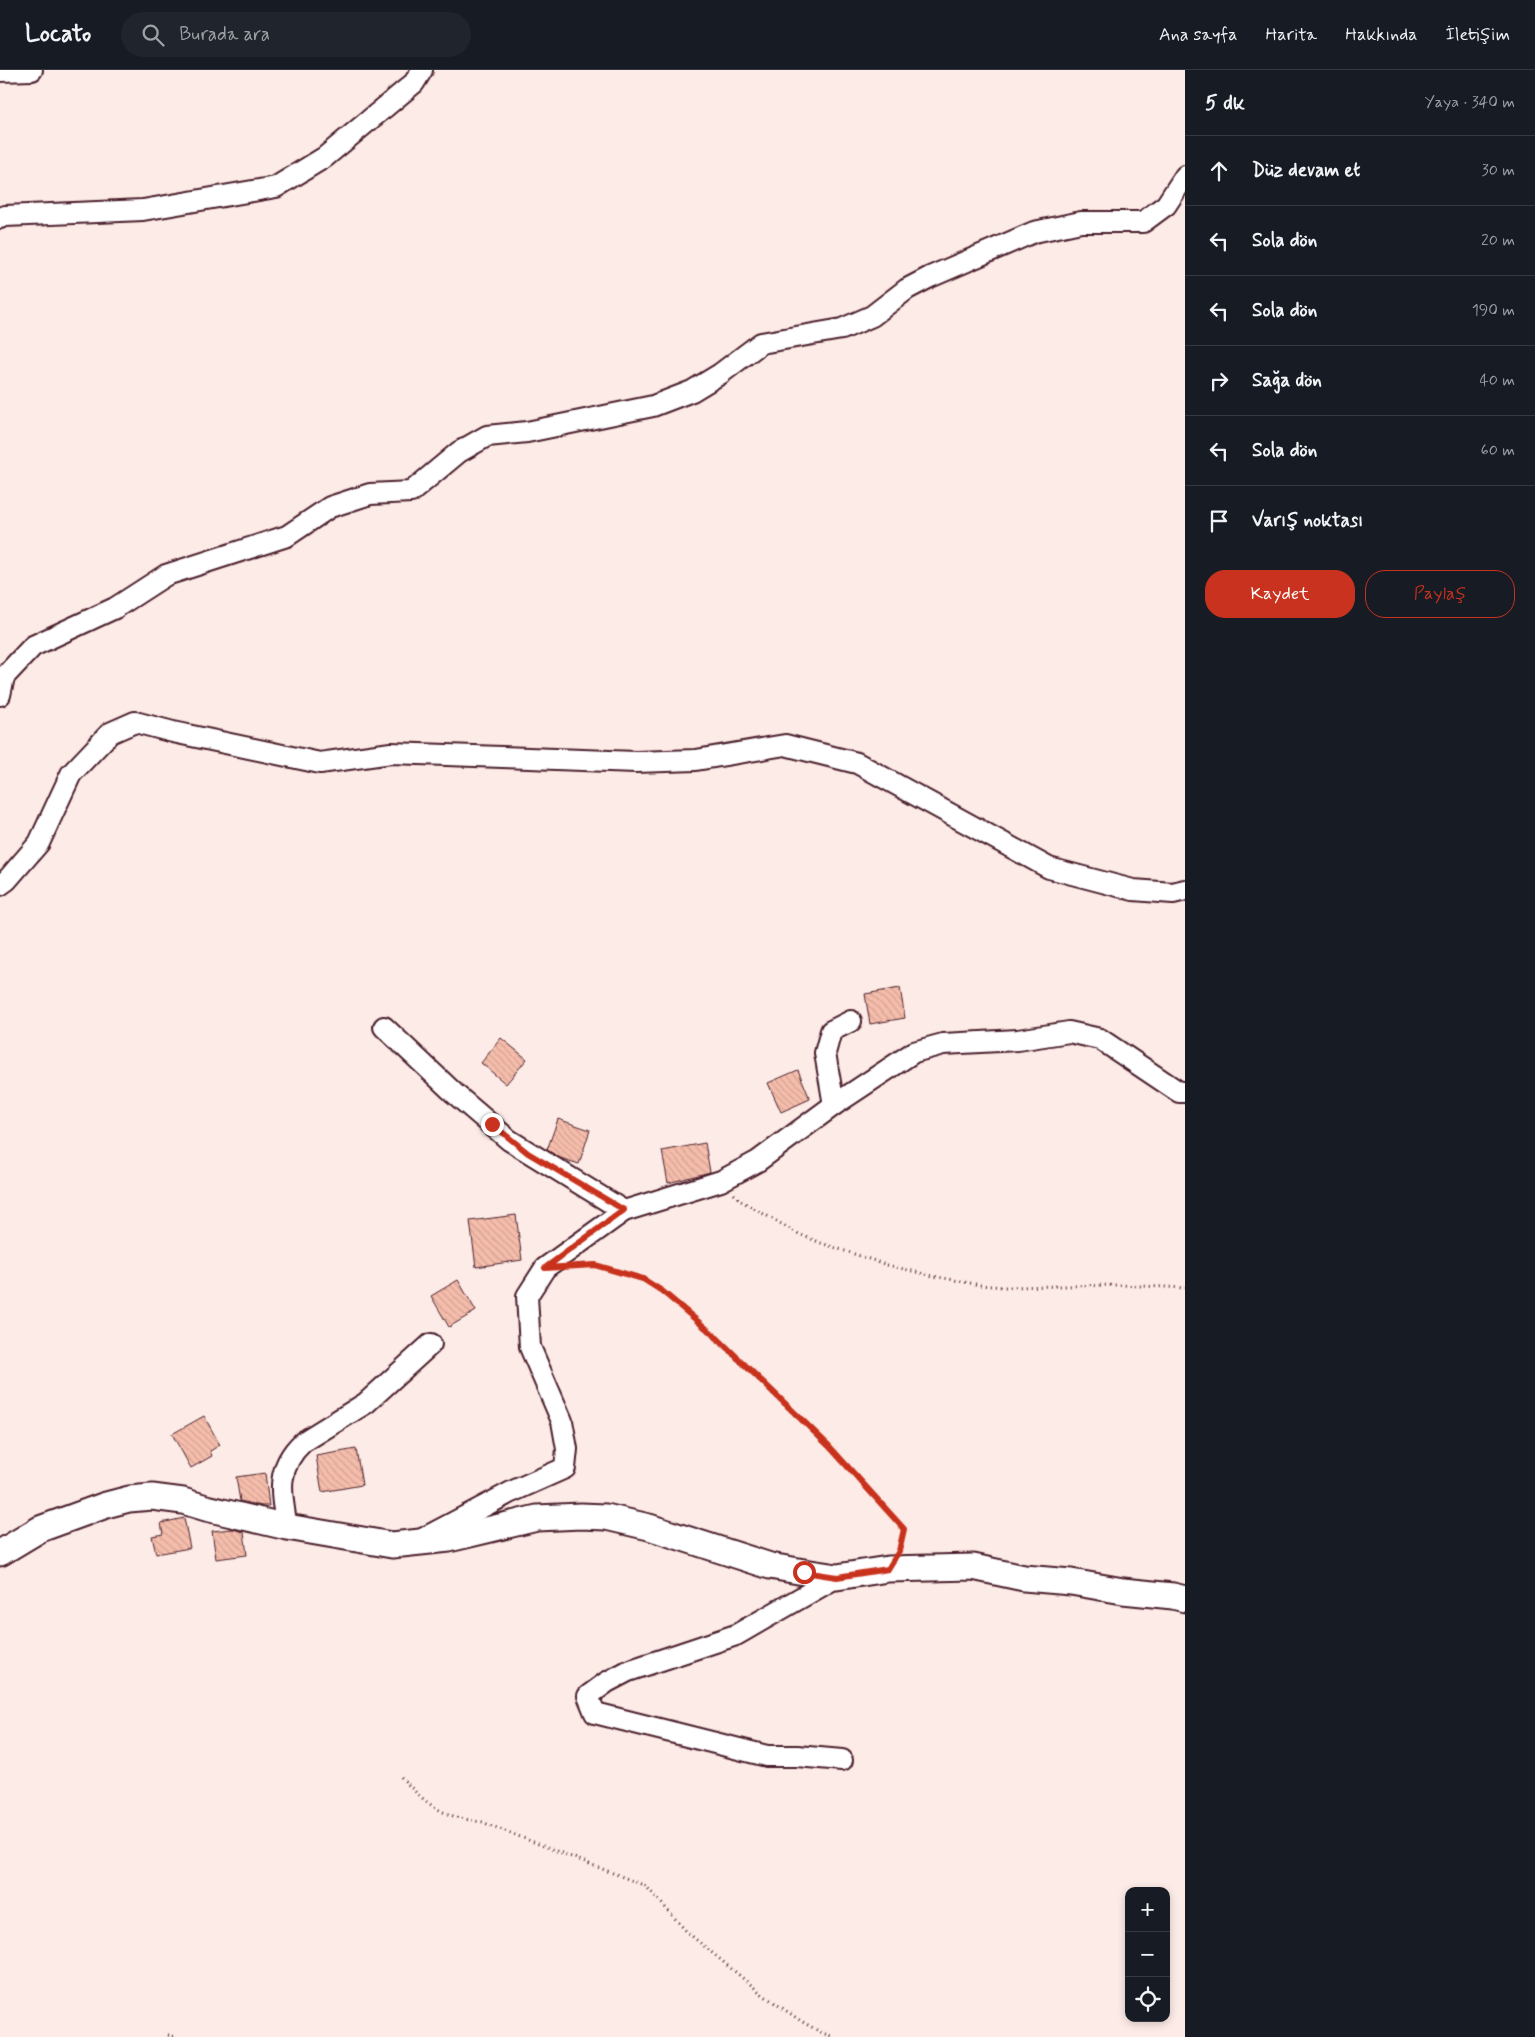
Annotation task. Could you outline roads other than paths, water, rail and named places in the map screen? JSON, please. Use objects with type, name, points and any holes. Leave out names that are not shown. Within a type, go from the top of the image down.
[{"type":"street","points":[[0,71],[32,70]]},
{"type":"street","points":[[0,218],[5,216],[143,210],[276,187],[325,157],[414,83],[422,70]]},
{"type":"street","points":[[0,696],[4,677],[33,646],[115,608],[166,575],[287,536],[330,507],[370,494],[411,492],[459,452],[487,436],[527,432],[653,406],[692,391],[720,374],[761,343],[842,329],[872,316],[907,289],[930,277],[1034,232],[1081,222],[1143,222],[1166,205],[1185,176]]},
{"type":"street","points":[[0,885],[7,880],[38,844],[71,774],[110,733],[135,722],[173,732],[320,763],[391,753],[636,762],[696,760],[785,746],[857,763],[1050,868],[1134,890],[1173,893],[1185,890]]},
{"type":"street","points":[[834,1105],[825,1053],[831,1031],[851,1021]]},
{"type":"street","points":[[384,1027],[454,1093],[509,1140],[624,1210]]},
{"type":"street","points":[[418,1541],[511,1492],[565,1468],[567,1449],[562,1421],[530,1347],[527,1296],[545,1268],[624,1210],[721,1181],[758,1161],[834,1105],[914,1052],[943,1044],[1018,1040],[1069,1032],[1100,1039],[1179,1092],[1185,1092]]},
{"type":"street","points":[[287,1527],[281,1495],[282,1481],[288,1459],[295,1449],[303,1442],[366,1404],[431,1344]]},
{"type":"street","points":[[0,1552],[40,1529],[106,1505],[129,1499],[152,1497],[183,1501],[287,1527],[392,1545],[449,1539],[537,1518],[580,1516],[606,1518],[649,1527],[770,1566],[837,1577],[888,1569],[973,1568],[1024,1578],[1071,1582],[1185,1599]]},
{"type":"street","points":[[837,1577],[736,1635],[628,1672],[607,1682],[588,1696],[595,1713],[767,1756],[797,1756],[842,1760]]}]
